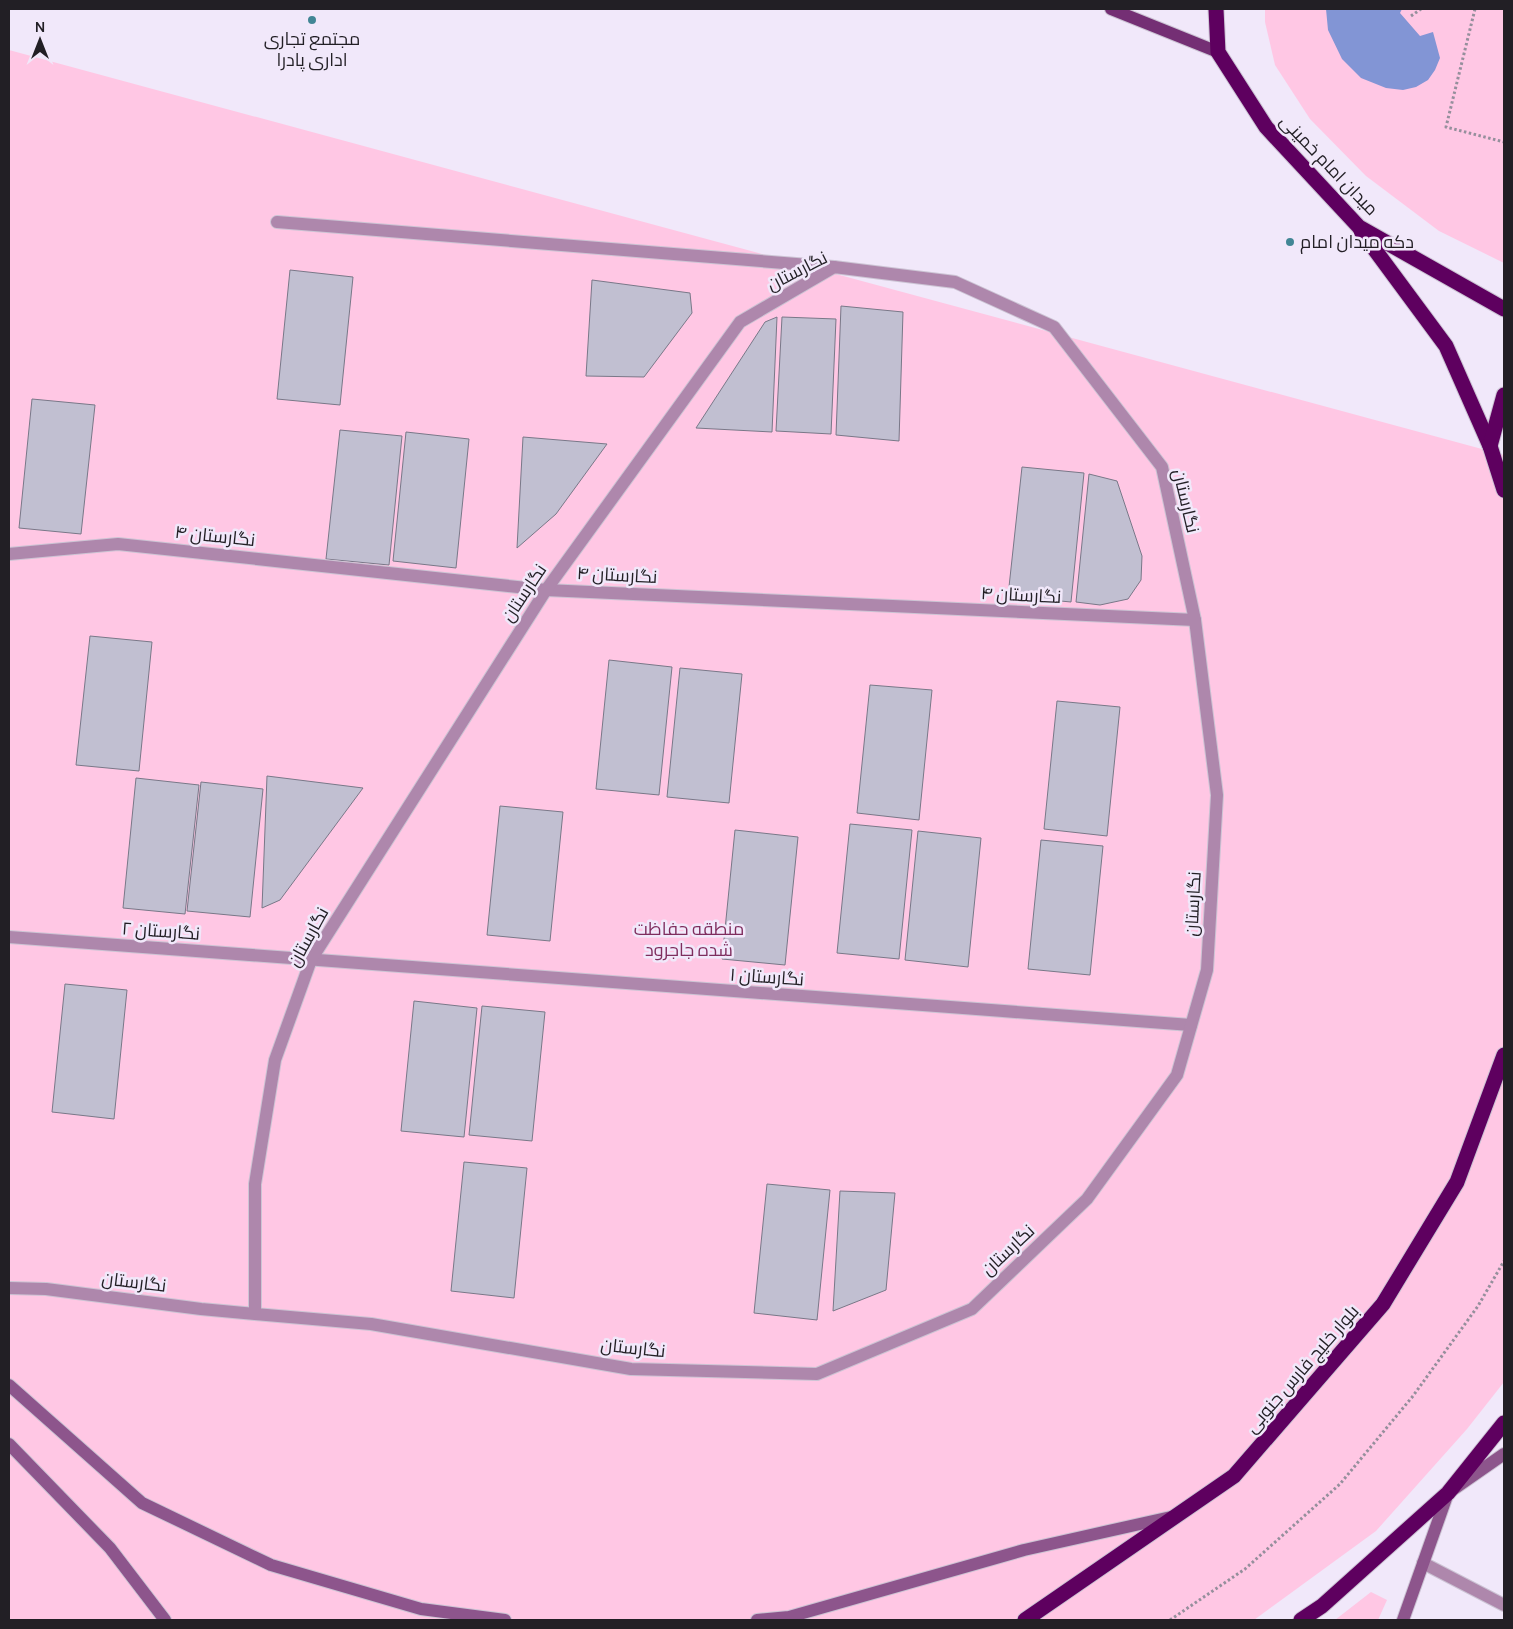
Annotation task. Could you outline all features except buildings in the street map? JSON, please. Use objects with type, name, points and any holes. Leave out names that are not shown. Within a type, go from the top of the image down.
[{"type":"highway","name":"میدان امام خمینی","points":[[1216,9],[1218,52],[1266,127],[1359,228],[1504,309]]},
{"type":"highway","points":[[1359,228],[1446,346],[1490,446],[1504,490]]},
{"type":"highway","points":[[1490,446],[1504,395]]},
{"type":"highway","name":"بلوار خلیج فارس جنوبی","points":[[1025,1620],[1234,1476],[1383,1304],[1457,1182],[1504,1055]]},
{"type":"highway","points":[[1301,1620],[1322,1606],[1448,1493],[1504,1423]]},
{"type":"main road","points":[[1111,9],[1218,52]]},
{"type":"street","points":[[276,222],[834,267]]},
{"type":"street","name":"نگارستان","points":[[9,1288],[46,1289],[201,1309],[255,1314],[371,1324],[631,1369],[816,1374],[972,1309],[1087,1199],[1177,1075],[1207,970],[1217,796],[1195,620],[1162,467],[1054,327],[955,282],[834,267],[740,322],[546,590],[311,960],[275,1060],[255,1184],[255,1314]]},
{"type":"street","name":"نگارستان ۴","points":[[9,554],[118,544],[546,590],[1195,620]]},
{"type":"street","name":"نگارستان ۲","points":[[9,937],[311,960]]},
{"type":"street","name":"نگارستان ۱","points":[[311,960],[1191,1026]]},
{"type":"street","points":[[9,1386],[142,1503],[271,1566],[421,1609],[504,1620]]},
{"type":"street","points":[[9,1444],[110,1548],[165,1620]]},
{"type":"street","points":[[1403,1620],[1448,1493],[1504,1454]]},
{"type":"street","points":[[757,1620],[790,1617],[1024,1550],[1176,1516]]},
{"type":"street","points":[[1423,1563],[1504,1605]]},
{"type":"path","points":[[1411,16],[1421,9]]},
{"type":"path","points":[[1475,9],[1446,127],[1504,142]]},
{"type":"path","points":[[1170,1620],[1245,1569],[1340,1484],[1413,1396],[1478,1306],[1504,1261]]},
{"type":"green space","points":[[1265,9],[1504,9],[1504,263],[1439,231],[1366,176],[1310,119],[1275,65],[1265,22]]},
{"type":"green space","name":"منطقه حفاظت شده جاجرود","points":[[9,50],[1504,455],[1504,1382],[1467,1429],[1376,1531],[1254,1620],[9,1620]]},
{"type":"green space","points":[[1371,1592],[1387,1600],[1378,1620],[1335,1620]]},
{"type":"water","points":[[1326,9],[1402,9],[1400,13],[1420,36],[1433,32],[1440,58],[1435,70],[1428,80],[1416,87],[1403,90],[1386,88],[1361,78],[1342,59],[1328,30]]},
{"type":"place","name":"مجتمع تجاری اداری پادرا","points":[[312,20]]},
{"type":"place","name":"دکه میدان امام","points":[[1290,242]]}]
